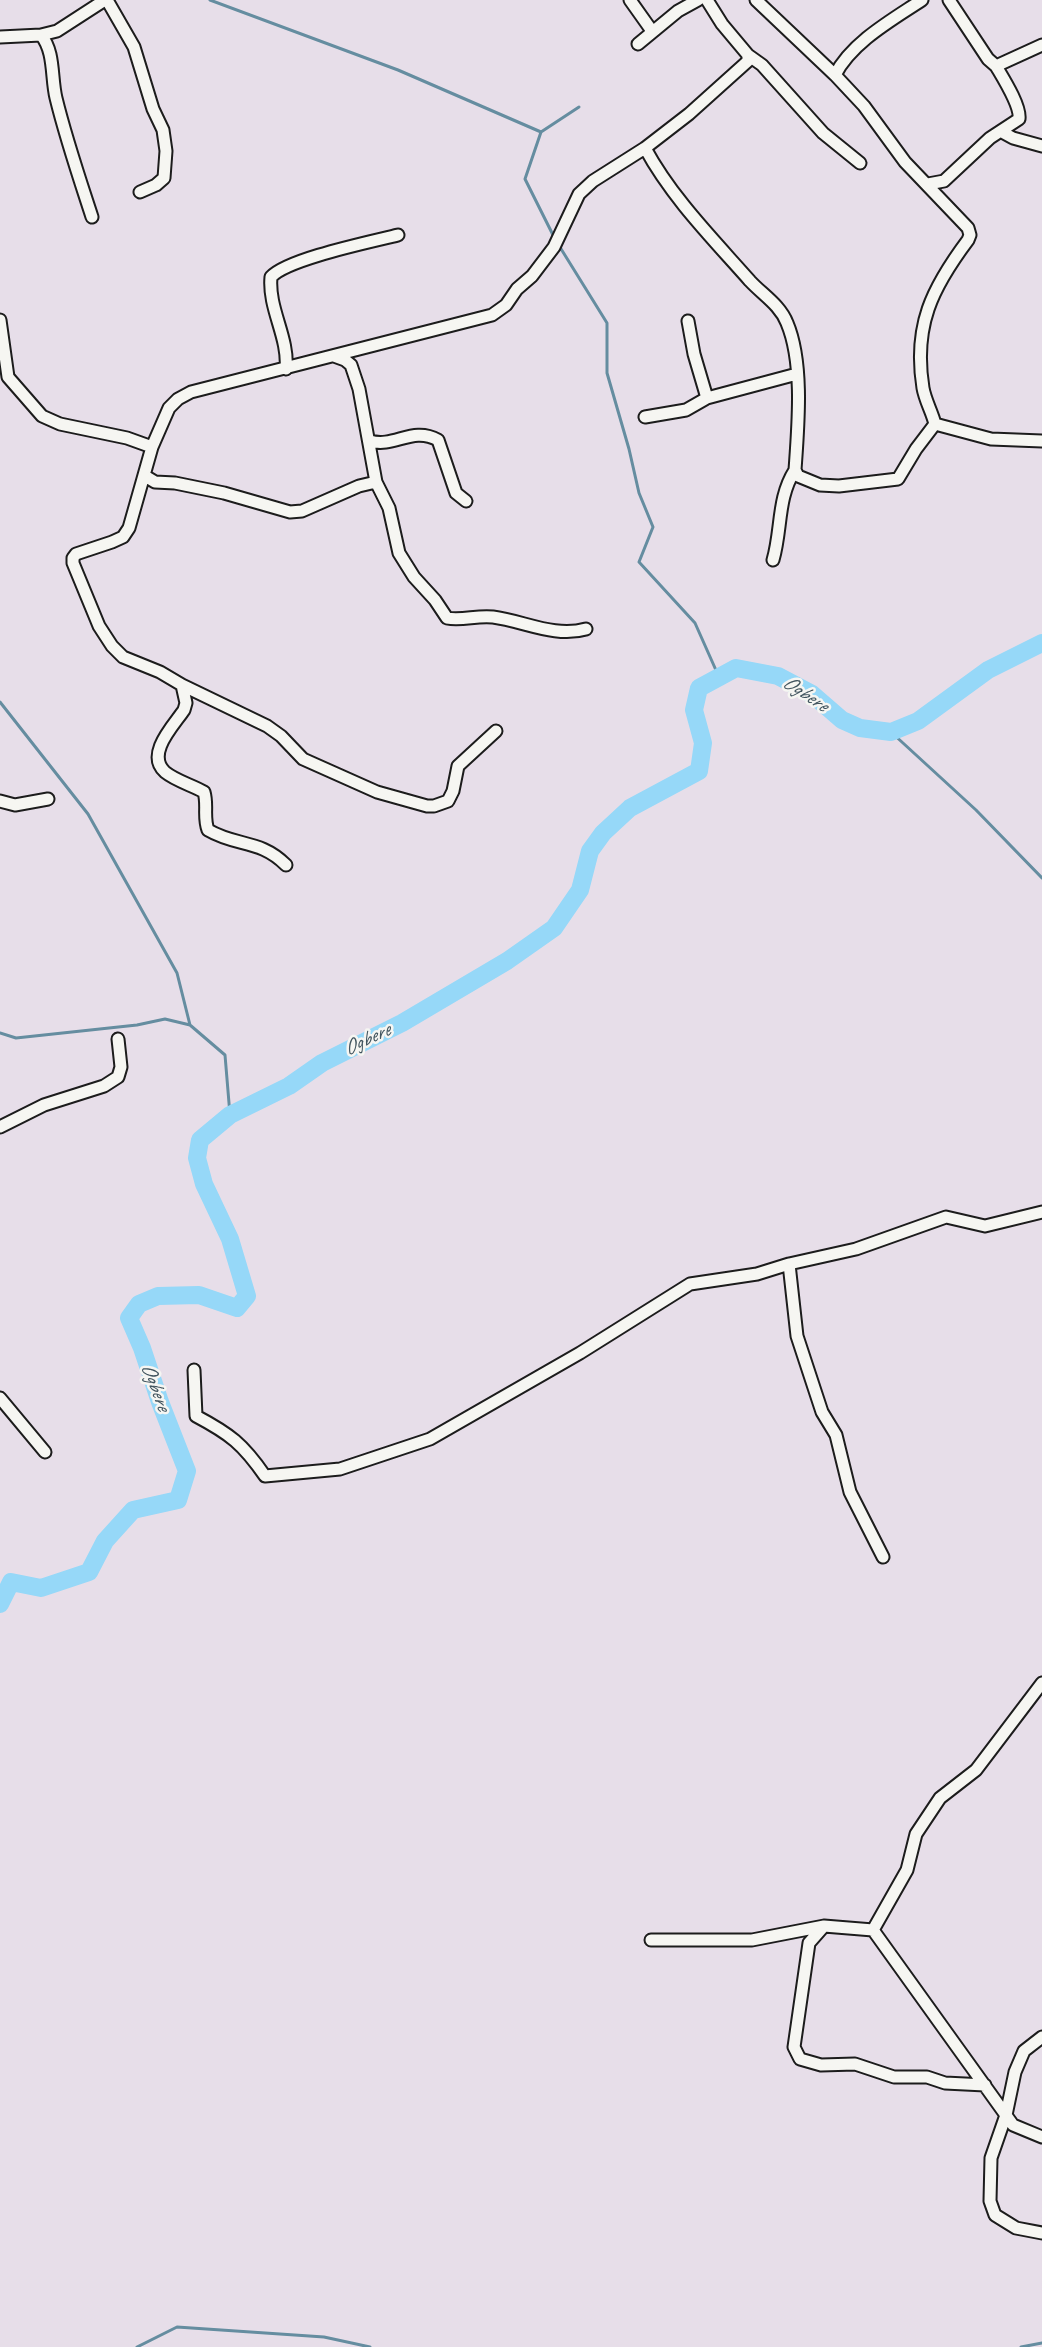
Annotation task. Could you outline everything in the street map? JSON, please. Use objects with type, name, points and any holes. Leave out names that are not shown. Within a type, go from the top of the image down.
[{"type":"street","points":[[0,37],[41,35],[57,31],[106,0],[134,46],[165,139],[164,178],[140,192]]},
{"type":"street","points":[[630,0],[652,30]]},
{"type":"street","points":[[638,44],[652,30],[691,2],[698,0]]},
{"type":"street","points":[[707,0],[722,24],[748,54],[762,65],[823,133],[860,163]]},
{"type":"street","points":[[756,0],[835,75],[864,106],[905,162],[968,228],[970,235],[933,293],[925,313],[921,333],[919,348],[923,389],[935,424]]},
{"type":"street","points":[[835,75],[841,63],[866,40],[922,0]]},
{"type":"street","points":[[928,184],[944,181],[980,147],[1019,119],[1020,112],[996,66],[988,59],[949,0]]},
{"type":"street","points":[[41,35],[46,40],[56,97],[74,166],[92,217]]},
{"type":"street","points":[[996,66],[1042,45]]},
{"type":"street","points":[[496,731],[458,766],[453,791],[448,800],[434,806],[427,806],[377,792],[302,759],[281,736],[267,726],[182,685],[160,672],[123,657],[112,646],[98,626],[73,563],[73,558],[76,554],[123,536],[129,528],[152,447],[169,408],[178,398],[191,392],[492,315],[506,305],[517,289],[532,276],[554,247],[579,194],[593,181],[645,148],[689,114],[748,61],[748,54]]},
{"type":"street","points":[[1002,132],[1013,138],[1042,146]]},
{"type":"street","points":[[645,148],[677,199],[759,290],[780,309],[788,325],[797,374],[798,422],[795,470],[783,494],[779,515],[778,542],[773,560]]},
{"type":"street","points":[[286,369],[288,355],[272,299],[271,278],[276,271],[398,235]]},
{"type":"street","points":[[0,320],[3,366],[8,377],[42,416],[60,424],[127,438],[152,447]]},
{"type":"street","points":[[688,322],[694,354],[707,398]]},
{"type":"street","points":[[334,356],[345,360],[351,366],[359,389],[376,482],[389,508],[399,553],[414,577],[436,600],[447,618],[457,620],[476,616],[494,617],[550,630],[578,632],[586,630]]},
{"type":"street","points":[[645,417],[686,410],[707,398],[797,374]]},
{"type":"street","points":[[935,424],[991,439],[1042,441]]},
{"type":"street","points":[[795,470],[798,476],[820,485],[862,484],[898,479],[916,449],[935,424]]},
{"type":"street","points":[[370,442],[378,444],[421,434],[438,440],[456,493],[466,502]]},
{"type":"street","points":[[145,476],[155,482],[176,483],[224,492],[290,512],[302,511],[358,486],[376,482]]},
{"type":"street","points":[[182,685],[186,703],[184,710],[159,748],[160,765],[165,771],[204,792],[206,804],[204,818],[208,830],[231,840],[256,845],[274,853],[286,865]]},
{"type":"street","points":[[0,801],[15,805],[48,799]]},
{"type":"street","points":[[0,1127],[44,1105],[104,1086],[118,1077],[121,1067],[118,1039]]},
{"type":"street","points":[[194,1370],[196,1416],[235,1439],[248,1451],[265,1476],[340,1469],[430,1440],[580,1353],[690,1284],[757,1274],[789,1264],[856,1249],[946,1217],[985,1226],[1042,1212]]},
{"type":"street","points":[[789,1264],[797,1336],[822,1412],[836,1435],[850,1492],[883,1557]]},
{"type":"street","points":[[0,1398],[45,1452]]},
{"type":"street","points":[[873,1930],[907,1870],[916,1834],[940,1798],[976,1770],[1042,1683]]},
{"type":"street","points":[[824,1926],[809,1943],[794,2047],[800,2059],[821,2065],[855,2064],[894,2077],[927,2077],[945,2083],[985,2085]]},
{"type":"street","points":[[651,1940],[752,1940],[824,1926],[873,1930],[1013,2126],[1042,2137]]},
{"type":"street","points":[[1042,2037],[1024,2051],[1015,2072],[1006,2115],[991,2158],[990,2200],[995,2215],[1016,2228],[1042,2233]]},
{"type":"waterway","points":[[210,0],[398,70],[541,132]]},
{"type":"waterway","points":[[555,239],[525,179],[541,132],[579,107]]},
{"type":"waterway","points":[[558,244],[607,323],[607,373],[629,449],[639,493],[653,527],[639,562],[695,623],[719,677]]},
{"type":"waterway","name":"Ogbere","points":[[0,1604],[11,1582],[41,1588],[89,1572],[105,1541],[133,1510],[178,1500],[187,1471],[160,1402],[142,1348],[129,1318],[139,1304],[158,1296],[199,1295],[237,1308],[247,1296],[230,1239],[204,1184],[197,1158],[200,1140],[230,1115],[289,1086],[322,1063],[402,1023],[507,961],[554,928],[580,890],[590,851],[603,833],[630,808],[699,771],[703,743],[694,710],[699,688],[736,668],[778,676],[812,694],[842,720],[860,728],[891,732],[918,721],[988,670],[1042,643]]},
{"type":"waterway","points":[[0,702],[88,814],[177,973],[190,1025],[225,1055],[230,1115]]},
{"type":"waterway","points":[[891,732],[976,810],[1042,878]]},
{"type":"waterway","points":[[0,1033],[16,1038],[137,1025],[165,1019],[190,1025]]},
{"type":"waterway","points":[[137,2347],[177,2327],[324,2337],[370,2347]]},
{"type":"waterway","points":[[1021,2347],[1042,2343]]}]
